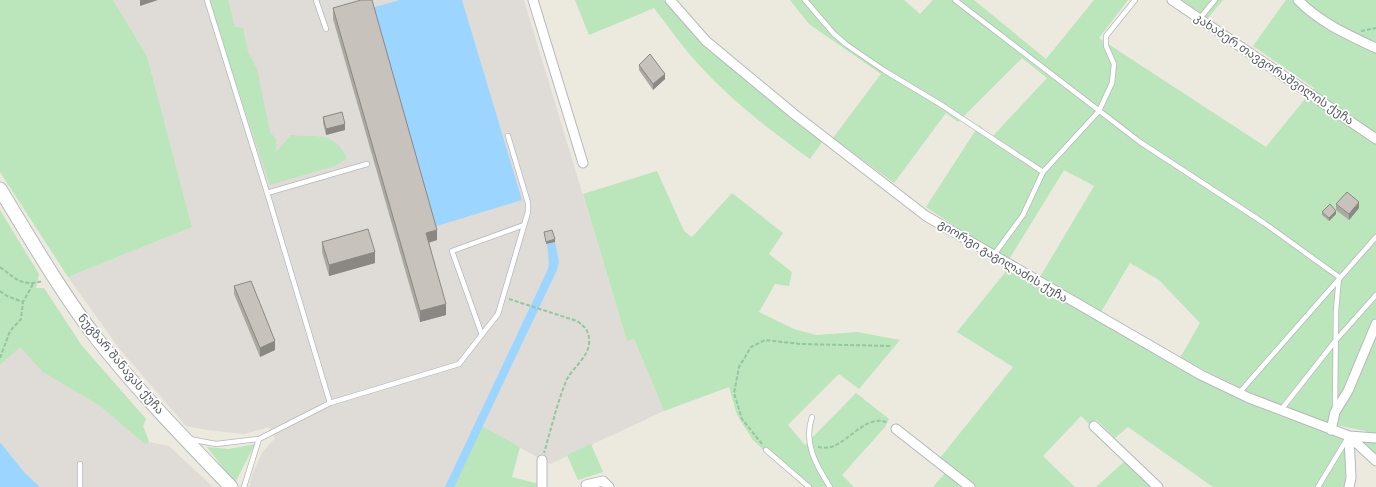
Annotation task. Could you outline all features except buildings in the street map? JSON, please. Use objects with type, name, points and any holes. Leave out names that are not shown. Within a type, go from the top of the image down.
[{"type":"main road","name":"ნუგზარ შანავას ქუჩა","points":[[0,189],[54,278],[97,339],[184,438],[231,487]]},
{"type":"street","points":[[533,0],[583,163]]},
{"type":"street","name":"გიორგი გაგილაძის ქუჩა","points":[[670,0],[706,41],[794,114],[926,216],[1201,375],[1280,410],[1349,436],[1376,460]]},
{"type":"street","name":"კახაბერ თავგორაშვილის ქუჩა","points":[[1172,0],[1376,139]]},
{"type":"street","points":[[1298,0],[1327,23],[1376,48]]},
{"type":"street","points":[[1331,430],[1335,412],[1348,391],[1376,324]]},
{"type":"street","points":[[1094,426],[1158,487]]},
{"type":"street","points":[[896,429],[970,487]]},
{"type":"street","points":[[1349,487],[1351,478],[1349,436],[1376,438]]},
{"type":"street","points":[[542,460],[542,487]]},
{"type":"street","points":[[586,485],[603,481],[609,487]]},
{"type":"lane","points":[[207,0],[268,193],[330,403]]},
{"type":"lane","points":[[316,0],[326,29]]},
{"type":"lane","points":[[804,0],[834,34],[847,45],[885,72],[940,104],[1043,172]]},
{"type":"lane","points":[[955,0],[1140,142],[1264,224],[1339,277]]},
{"type":"lane","points":[[993,256],[1023,215],[1043,172],[1099,111],[1112,83],[1114,64],[1106,46],[1106,36],[1135,0]]},
{"type":"lane","points":[[1199,19],[1214,0]]},
{"type":"lane","points":[[184,438],[216,444],[259,439],[330,403],[459,364],[498,314],[528,212],[528,203],[508,136]]},
{"type":"lane","points":[[268,193],[367,164]]},
{"type":"lane","points":[[482,335],[452,251],[524,225]]},
{"type":"lane","points":[[1239,393],[1339,277],[1376,237]]},
{"type":"lane","points":[[1335,412],[1339,277]]},
{"type":"lane","points":[[1280,410],[1336,340],[1376,295]]},
{"type":"lane","points":[[812,416],[808,427],[809,443],[818,467],[830,487]]},
{"type":"lane","points":[[1318,487],[1349,436]]},
{"type":"lane","points":[[244,487],[259,439]]},
{"type":"lane","points":[[766,450],[810,487]]},
{"type":"lane","points":[[80,464],[80,487]]},
{"type":"path","points":[[0,267],[20,282],[28,285],[54,278]]},
{"type":"path","points":[[0,358],[10,330],[21,319],[23,302],[33,284]]},
{"type":"path","points":[[0,291],[7,296],[23,302]]},
{"type":"path","points":[[503,298],[577,321],[584,326],[588,334],[589,344],[586,354],[567,379],[542,460]]},
{"type":"path","points":[[766,450],[742,419],[734,393],[739,367],[751,347],[765,340],[801,344],[891,346]]},
{"type":"path","points":[[809,443],[819,448],[834,446],[861,427],[875,422],[886,422],[896,429]]},
{"type":"shaded area","points":[[113,0],[524,0],[627,341],[634,339],[664,411],[550,464],[476,424],[446,487],[249,487],[252,475],[262,453],[275,438],[269,427],[244,434],[186,426],[118,347],[68,277],[192,227],[147,56]]},
{"type":"shaded area","points":[[44,288],[82,346],[146,419],[143,426],[149,442],[169,446],[213,487],[40,487],[25,473],[0,442],[0,365],[20,346]]},
{"type":"green space","points":[[0,0],[113,0],[147,56],[192,227],[68,277],[0,172]]},
{"type":"green space","points":[[208,0],[228,0],[235,27],[243,28],[248,52],[257,69],[270,132],[276,139],[276,152],[291,135],[317,136],[331,139],[337,143],[347,159],[334,166],[270,185]]},
{"type":"green space","points":[[575,0],[664,0],[702,43],[792,118],[823,141],[810,159],[766,126],[712,79],[682,45],[654,8],[589,35]]},
{"type":"green space","points":[[790,0],[904,0],[920,14],[933,0],[974,0],[1046,59],[1094,0],[1128,0],[1099,38],[1266,147],[1314,88],[1253,46],[1286,0],[1376,0],[1376,456],[1364,445],[1366,431],[1319,420],[1249,392],[1180,358],[1200,323],[1159,280],[1130,263],[1101,312],[1040,277],[1094,186],[1064,170],[1008,261],[926,207],[979,125],[992,137],[1047,78],[1022,58],[958,122],[946,113],[894,183],[833,138],[881,74],[809,24]]},
{"type":"green space","points":[[1182,0],[1223,0],[1208,18]]},
{"type":"green space","points":[[657,171],[684,231],[692,237],[732,193],[783,233],[769,254],[792,272],[789,286],[775,284],[759,312],[794,329],[816,335],[857,332],[900,340],[859,389],[839,374],[788,425],[805,445],[856,393],[889,419],[885,427],[842,475],[854,487],[804,487],[753,440],[737,415],[729,387],[664,411],[634,339],[627,341],[583,194]]},
{"type":"green space","points":[[0,210],[39,274],[36,288],[44,288],[82,346],[146,419],[143,426],[149,442],[145,444],[99,405],[43,372],[20,347],[0,365]]},
{"type":"green space","points":[[1007,270],[1199,378],[1248,402],[1346,440],[1345,487],[1213,487],[1128,427],[1115,438],[1097,420],[1089,424],[1081,416],[1043,456],[1075,487],[976,487],[940,458],[1013,367],[957,332]]},
{"type":"green space","points":[[476,423],[520,447],[512,477],[539,484],[539,487],[446,487]]},
{"type":"green space","points":[[255,444],[235,483],[207,447],[229,449]]},
{"type":"green space","points":[[591,444],[603,472],[578,480],[567,455]]},
{"type":"green space","points":[[1125,461],[1151,487],[1096,487]]},
{"type":"green space","points":[[946,472],[965,487],[933,487]]},
{"type":"water","points":[[400,0],[462,0],[522,200],[433,227],[371,8]]},
{"type":"water","points":[[555,242],[559,262],[557,270],[454,487],[445,487],[548,269],[549,263],[547,244]]},
{"type":"water","points":[[0,442],[25,473],[40,487],[0,487]]}]
